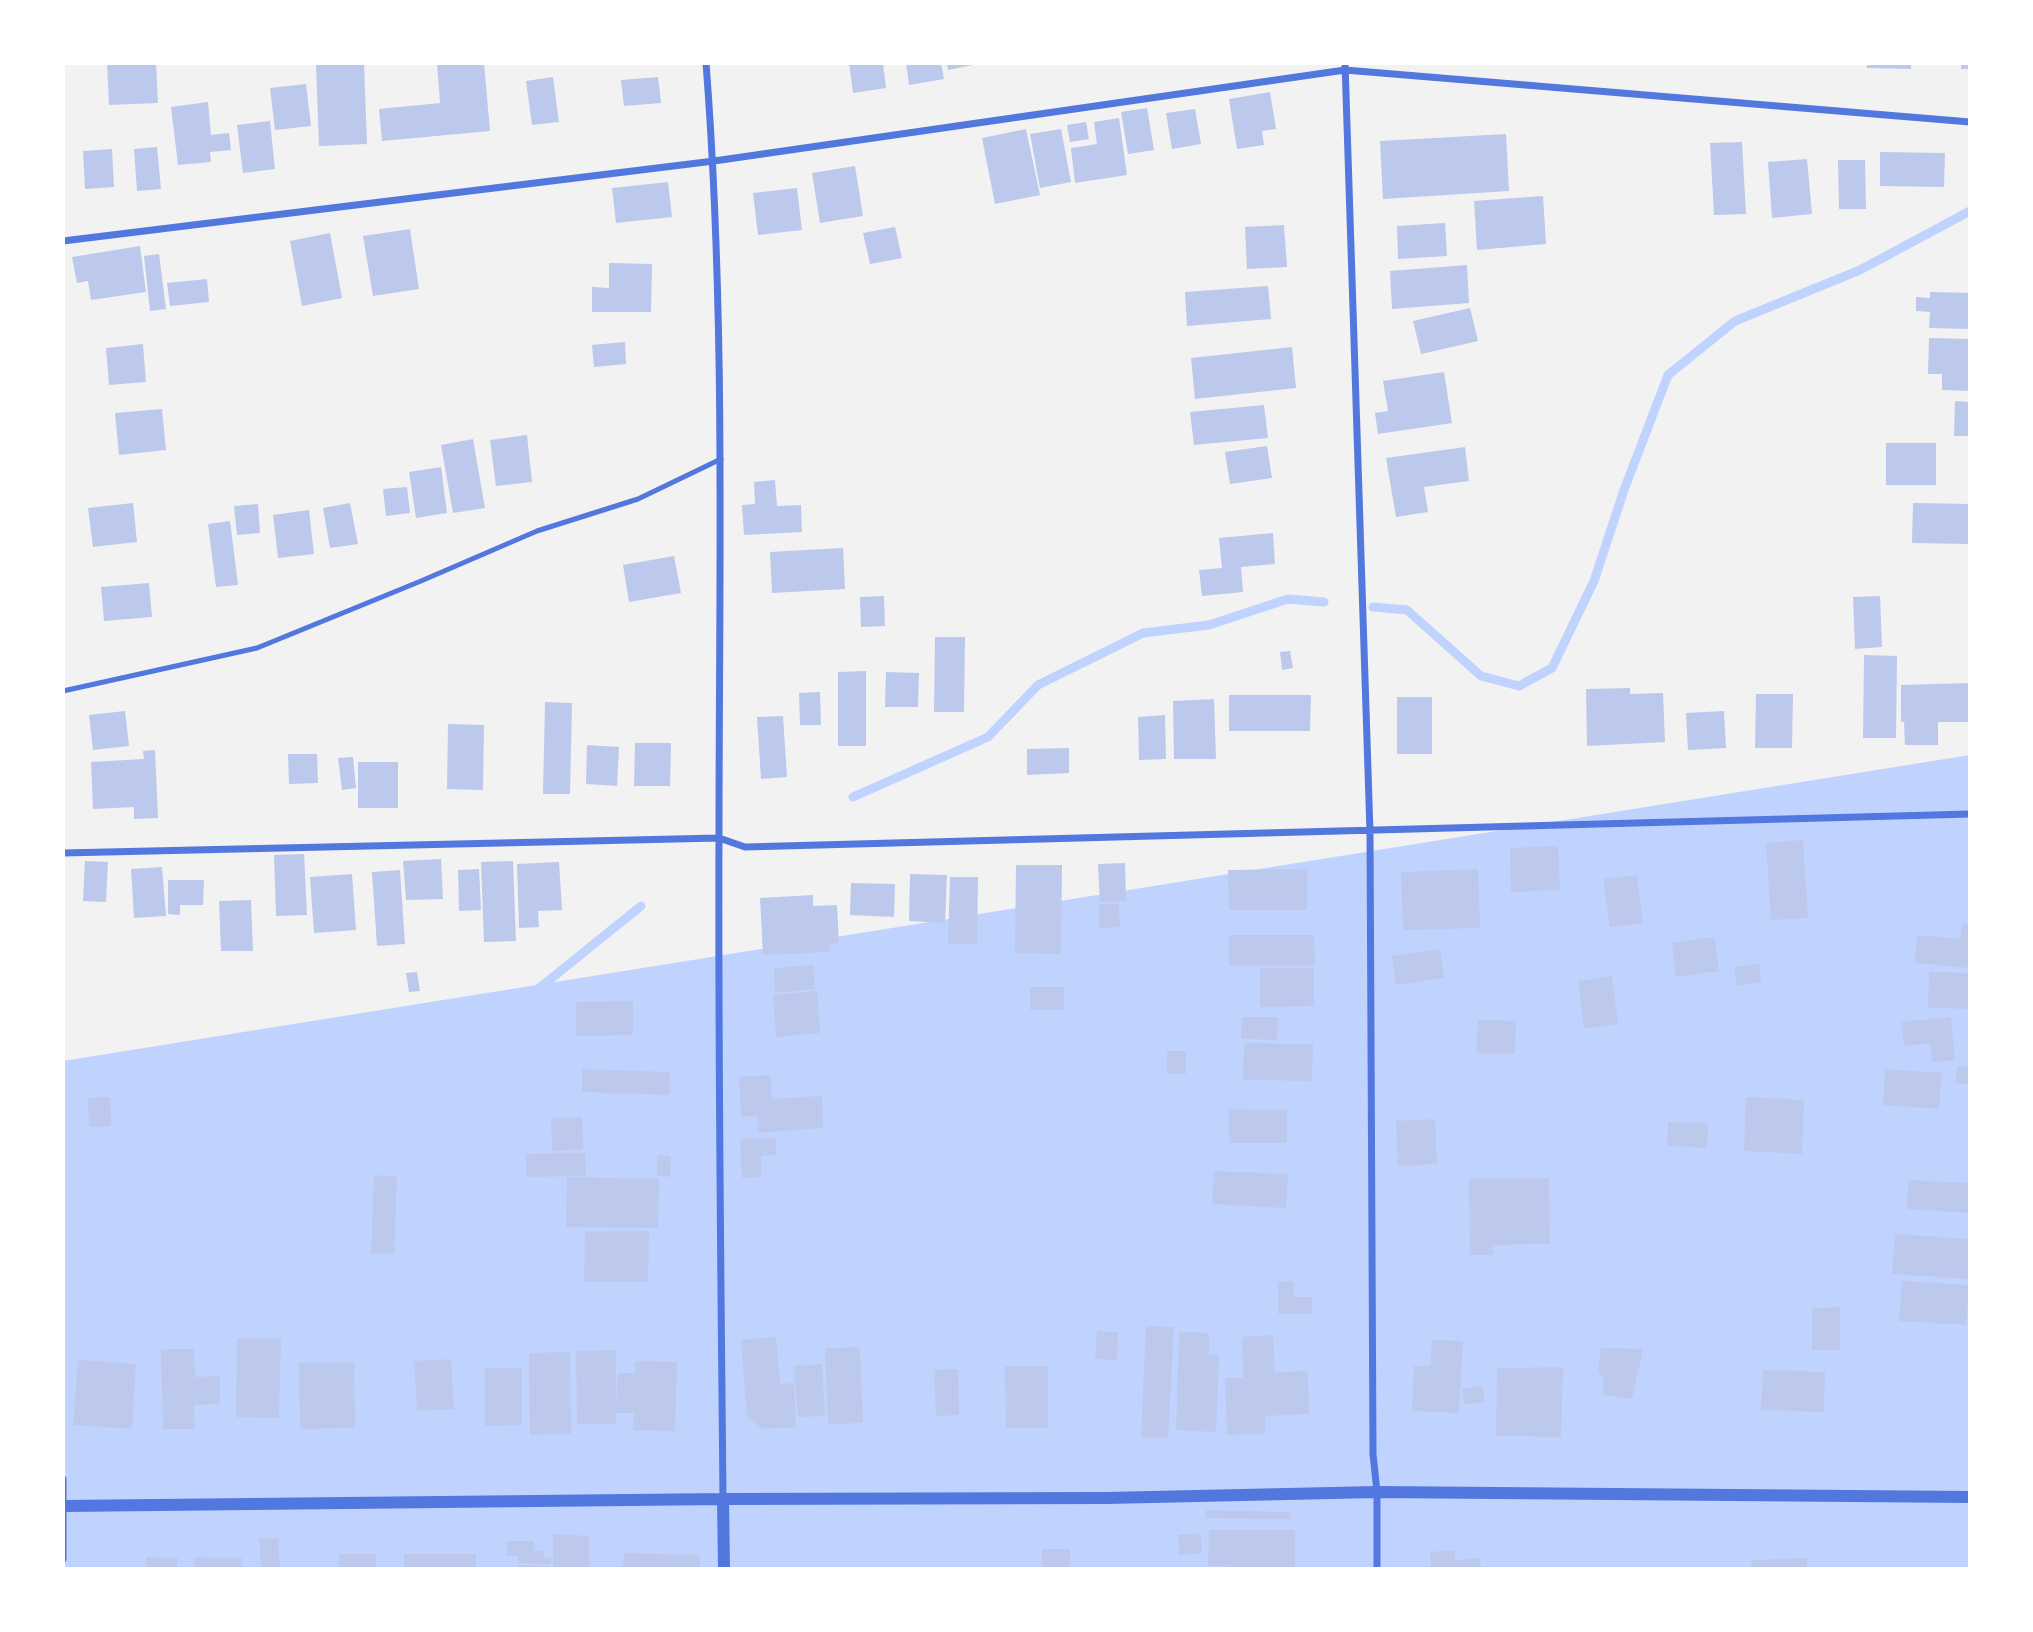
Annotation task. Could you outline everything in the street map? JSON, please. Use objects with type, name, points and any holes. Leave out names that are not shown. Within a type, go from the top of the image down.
[{"type":"street","points":[[706,63],[713,161],[721,459],[719,838],[724,1569]]},
{"type":"street","points":[[1345,66],[1370,832],[1373,1454],[1377,1492],[1377,1569]]},
{"type":"street","points":[[63,241],[713,161],[1345,66],[1970,122]]},
{"type":"street","points":[[63,853],[719,838],[745,847],[1970,814]]},
{"type":"street","points":[[63,1479],[63,1559]]},
{"type":"street","points":[[63,1506],[1107,1498],[1377,1492],[1970,1497]]},
{"type":"lane","points":[[63,691],[257,648],[537,531],[638,499],[721,459]]},
{"type":"water","points":[[1970,755],[1970,1569],[63,1569],[63,1061]]},
{"type":"building","points":[[107,63],[156,63],[158,103],[109,105]]},
{"type":"building","points":[[364,63],[367,144],[319,146],[316,65]]},
{"type":"building","points":[[437,63],[484,63],[490,131],[382,141],[379,109],[440,103]]},
{"type":"building","points":[[849,63],[883,63],[886,88],[853,93]]},
{"type":"building","points":[[906,63],[941,63],[944,79],[909,85]]},
{"type":"building","points":[[947,63],[978,63],[978,64],[948,70]]},
{"type":"building","points":[[1867,63],[1911,63],[1911,69],[1867,68]]},
{"type":"building","points":[[1961,63],[1970,63],[1970,69],[1961,69]]},
{"type":"building","points":[[553,77],[559,122],[532,125],[526,81]]},
{"type":"building","points":[[658,77],[661,103],[624,106],[621,80]]},
{"type":"building","points":[[306,84],[311,126],[275,130],[270,88]]},
{"type":"building","points":[[1270,92],[1276,129],[1262,131],[1264,145],[1237,149],[1229,99]]},
{"type":"building","points":[[208,102],[211,135],[229,133],[231,150],[210,152],[211,162],[178,165],[171,107]]},
{"type":"building","points":[[1147,108],[1154,150],[1128,154],[1121,112]]},
{"type":"building","points":[[1195,109],[1201,144],[1172,149],[1166,113]]},
{"type":"building","points":[[1119,118],[1127,175],[1075,183],[1071,148],[1097,144],[1094,122]]},
{"type":"building","points":[[270,121],[275,169],[243,173],[237,125]]},
{"type":"building","points":[[1086,122],[1089,139],[1070,142],[1067,125]]},
{"type":"building","points":[[1026,129],[1040,195],[995,204],[982,138]]},
{"type":"building","points":[[1061,129],[1071,182],[1040,188],[1030,134]]},
{"type":"building","points":[[1506,134],[1509,191],[1383,199],[1380,141]]},
{"type":"building","points":[[1742,142],[1746,214],[1714,215],[1710,143]]},
{"type":"building","points":[[157,147],[161,189],[137,191],[134,149]]},
{"type":"building","points":[[112,149],[114,187],[85,189],[83,151]]},
{"type":"building","points":[[1880,152],[1945,153],[1944,187],[1880,186]]},
{"type":"building","points":[[1807,159],[1812,214],[1772,218],[1768,162]]},
{"type":"building","points":[[1838,160],[1865,160],[1866,209],[1839,209]]},
{"type":"building","points":[[855,166],[863,216],[820,223],[812,173]]},
{"type":"building","points":[[668,182],[672,217],[616,223],[612,188]]},
{"type":"building","points":[[797,188],[802,230],[758,235],[753,193]]},
{"type":"building","points":[[1543,196],[1546,244],[1477,250],[1474,201]]},
{"type":"building","points":[[1445,223],[1447,256],[1398,259],[1397,226]]},
{"type":"building","points":[[1284,225],[1287,267],[1247,269],[1245,227]]},
{"type":"building","points":[[895,227],[902,258],[870,264],[863,233]]},
{"type":"building","points":[[410,229],[419,289],[373,296],[363,236]]},
{"type":"building","points":[[330,233],[342,298],[302,306],[290,241]]},
{"type":"building","points":[[140,246],[146,292],[91,300],[88,281],[77,283],[72,257]]},
{"type":"building","points":[[159,254],[166,309],[150,311],[144,256]]},
{"type":"building","points":[[609,263],[652,264],[651,312],[592,312],[592,287],[609,288]]},
{"type":"building","points":[[1467,265],[1469,303],[1392,309],[1390,271]]},
{"type":"building","points":[[207,279],[209,302],[170,306],[167,283]]},
{"type":"building","points":[[1268,286],[1271,319],[1187,326],[1185,292]]},
{"type":"building","points":[[1930,292],[1970,293],[1970,329],[1929,328],[1930,312],[1916,311],[1916,297],[1930,298]]},
{"type":"building","points":[[1470,308],[1478,341],[1421,354],[1413,321]]},
{"type":"building","points":[[1929,338],[1970,339],[1970,391],[1942,390],[1942,374],[1928,374]]},
{"type":"building","points":[[625,342],[626,364],[594,367],[592,345]]},
{"type":"building","points":[[143,344],[146,382],[109,385],[106,348]]},
{"type":"building","points":[[1292,347],[1296,388],[1195,399],[1191,358]]},
{"type":"building","points":[[1444,372],[1452,423],[1378,434],[1375,413],[1388,411],[1383,381]]},
{"type":"building","points":[[1955,401],[1970,402],[1970,436],[1954,436]]},
{"type":"building","points":[[1264,405],[1268,438],[1194,445],[1190,412]]},
{"type":"building","points":[[162,409],[166,450],[119,455],[115,413]]},
{"type":"building","points":[[527,435],[532,482],[496,486],[490,440]]},
{"type":"building","points":[[473,439],[485,508],[453,513],[441,445]]},
{"type":"building","points":[[1886,443],[1936,443],[1936,485],[1886,485]]},
{"type":"building","points":[[1267,446],[1272,478],[1230,484],[1225,452]]},
{"type":"building","points":[[1465,447],[1469,481],[1424,487],[1428,512],[1396,517],[1386,458]]},
{"type":"building","points":[[441,467],[447,513],[416,518],[409,472]]},
{"type":"building","points":[[775,480],[777,506],[801,505],[802,532],[744,535],[742,505],[755,504],[754,482]]},
{"type":"building","points":[[407,487],[410,513],[386,516],[383,489]]},
{"type":"building","points":[[133,503],[137,542],[93,547],[88,508]]},
{"type":"building","points":[[350,503],[358,544],[330,548],[323,508]]},
{"type":"building","points":[[1913,503],[1970,504],[1970,544],[1912,543]]},
{"type":"building","points":[[258,504],[260,533],[237,535],[234,506]]},
{"type":"building","points":[[309,510],[314,554],[278,558],[273,515]]},
{"type":"building","points":[[230,521],[238,585],[216,587],[208,524]]},
{"type":"building","points":[[1273,533],[1275,564],[1241,567],[1243,592],[1202,596],[1199,570],[1222,568],[1219,538]]},
{"type":"building","points":[[843,548],[845,589],[772,593],[770,552]]},
{"type":"building","points":[[674,556],[681,593],[629,602],[623,565]]},
{"type":"building","points":[[149,583],[152,617],[104,621],[101,587]]},
{"type":"building","points":[[884,596],[885,626],[861,627],[860,597]]},
{"type":"building","points":[[1880,596],[1882,647],[1855,649],[1853,597]]},
{"type":"building","points":[[935,637],[965,637],[964,712],[934,712]]},
{"type":"building","points":[[1290,651],[1293,668],[1282,670],[1280,652]]},
{"type":"building","points":[[1864,655],[1897,656],[1896,738],[1863,738]]},
{"type":"building","points":[[866,671],[866,746],[838,746],[838,672]]},
{"type":"building","points":[[886,672],[919,673],[918,707],[885,707]]},
{"type":"building","points":[[1970,683],[1970,722],[1938,722],[1938,745],[1905,745],[1904,722],[1901,722],[1901,685]]},
{"type":"building","points":[[1630,688],[1630,694],[1663,693],[1665,742],[1587,746],[1586,689]]},
{"type":"building","points":[[820,692],[821,725],[800,725],[799,693]]},
{"type":"building","points":[[1756,694],[1793,694],[1792,748],[1755,748]]},
{"type":"building","points":[[1229,695],[1311,695],[1310,731],[1229,731]]},
{"type":"building","points":[[1397,697],[1432,697],[1432,754],[1397,754]]},
{"type":"building","points":[[1214,699],[1216,759],[1174,759],[1173,701]]},
{"type":"building","points":[[545,702],[572,703],[570,794],[543,794]]},
{"type":"building","points":[[125,711],[129,746],[93,750],[89,715]]},
{"type":"building","points":[[1724,711],[1726,748],[1688,750],[1686,713]]},
{"type":"building","points":[[1165,715],[1166,759],[1139,760],[1138,717]]},
{"type":"building","points":[[783,716],[787,777],[761,779],[757,717]]},
{"type":"building","points":[[448,724],[484,725],[483,790],[447,789]]},
{"type":"building","points":[[635,743],[671,743],[670,786],[634,786]]},
{"type":"building","points":[[587,745],[619,747],[617,786],[586,784]]},
{"type":"building","points":[[1069,748],[1069,773],[1027,775],[1027,749]]},
{"type":"building","points":[[155,750],[158,818],[134,819],[134,807],[93,809],[91,762],[144,759],[143,751]]},
{"type":"building","points":[[288,754],[317,754],[318,783],[289,784]]},
{"type":"building","points":[[353,757],[356,788],[342,790],[338,758]]},
{"type":"building","points":[[358,762],[398,762],[398,808],[358,808]]},
{"type":"building","points":[[1803,840],[1808,918],[1771,920],[1766,843]]},
{"type":"building","points":[[1558,846],[1560,890],[1511,892],[1510,848]]},
{"type":"building","points":[[304,854],[307,915],[276,916],[274,855]]},
{"type":"building","points":[[441,859],[443,899],[406,900],[403,861]]},
{"type":"building","points":[[85,861],[108,862],[106,902],[83,901]]},
{"type":"building","points":[[513,861],[516,941],[484,942],[481,862]]},
{"type":"building","points":[[559,862],[562,910],[538,911],[539,927],[519,928],[517,864]]},
{"type":"building","points":[[1125,863],[1126,901],[1100,902],[1098,864]]},
{"type":"building","points":[[1016,865],[1062,865],[1061,954],[1015,953]]},
{"type":"building","points":[[162,867],[166,916],[134,918],[131,869]]},
{"type":"building","points":[[479,869],[481,910],[459,911],[458,870]]},
{"type":"building","points":[[1307,869],[1307,910],[1229,910],[1228,870]]},
{"type":"building","points":[[1478,869],[1480,928],[1403,930],[1401,872]]},
{"type":"building","points":[[400,870],[405,944],[377,946],[372,872]]},
{"type":"building","points":[[352,874],[356,930],[314,933],[310,877]]},
{"type":"building","points":[[910,874],[947,875],[945,923],[909,921]]},
{"type":"building","points":[[1637,875],[1643,923],[1610,927],[1603,879]]},
{"type":"building","points":[[950,877],[978,877],[977,944],[948,944]]},
{"type":"building","points":[[168,880],[204,880],[203,905],[180,905],[180,915],[168,914]]},
{"type":"building","points":[[851,883],[895,884],[894,917],[850,915]]},
{"type":"building","points":[[813,895],[813,906],[837,905],[839,943],[829,944],[830,952],[763,955],[760,898]]},
{"type":"building","points":[[251,900],[253,951],[221,951],[219,901]]},
{"type":"building","points":[[1099,904],[1119,904],[1120,927],[1099,928]]},
{"type":"building","points":[[1962,923],[1970,924],[1970,968],[1915,963],[1917,935],[1960,939]]},
{"type":"building","points":[[1229,935],[1314,935],[1315,965],[1229,966]]},
{"type":"building","points":[[1715,937],[1719,971],[1676,977],[1672,943]]},
{"type":"building","points":[[1440,949],[1444,978],[1396,985],[1392,956]]},
{"type":"building","points":[[1759,964],[1761,982],[1737,986],[1734,967]]},
{"type":"building","points":[[813,965],[815,989],[775,993],[774,968]]},
{"type":"building","points":[[1260,968],[1314,968],[1314,1006],[1260,1007]]},
{"type":"building","points":[[417,972],[420,991],[409,992],[406,973]]},
{"type":"building","points":[[1929,972],[1970,973],[1970,1009],[1928,1008]]},
{"type":"building","points":[[1612,976],[1618,1024],[1584,1029],[1578,981]]},
{"type":"building","points":[[1030,987],[1064,987],[1064,1010],[1030,1010]]},
{"type":"building","points":[[817,991],[820,1033],[776,1037],[773,995]]},
{"type":"building","points":[[633,1001],[633,1035],[576,1036],[576,1002]]},
{"type":"building","points":[[1242,1017],[1278,1017],[1277,1040],[1241,1039]]},
{"type":"building","points":[[1951,1017],[1955,1060],[1932,1062],[1930,1043],[1904,1046],[1901,1022]]},
{"type":"building","points":[[1478,1020],[1516,1021],[1515,1054],[1476,1053]]},
{"type":"building","points":[[1244,1043],[1313,1044],[1312,1081],[1243,1080]]},
{"type":"building","points":[[1167,1051],[1186,1051],[1186,1074],[1167,1074]]},
{"type":"building","points":[[1957,1066],[1970,1067],[1970,1084],[1955,1083]]},
{"type":"building","points":[[582,1069],[670,1072],[669,1095],[582,1092]]},
{"type":"building","points":[[1885,1069],[1942,1073],[1939,1109],[1883,1105]]},
{"type":"building","points":[[770,1075],[772,1099],[822,1096],[823,1128],[758,1133],[757,1116],[741,1117],[739,1077]]},
{"type":"building","points":[[110,1097],[111,1126],[89,1127],[88,1098]]},
{"type":"building","points":[[1746,1097],[1804,1100],[1802,1154],[1744,1151]]},
{"type":"building","points":[[1229,1109],[1287,1110],[1287,1143],[1229,1143]]},
{"type":"building","points":[[582,1117],[583,1149],[552,1151],[551,1118]]},
{"type":"building","points":[[1435,1119],[1437,1164],[1398,1166],[1396,1121]]},
{"type":"building","points":[[1668,1122],[1708,1123],[1707,1148],[1667,1146]]},
{"type":"building","points":[[776,1138],[776,1155],[761,1156],[761,1177],[742,1178],[740,1139]]},
{"type":"building","points":[[585,1153],[586,1176],[526,1177],[526,1154]]},
{"type":"building","points":[[657,1155],[671,1156],[670,1177],[657,1176]]},
{"type":"building","points":[[1214,1171],[1288,1174],[1286,1208],[1212,1204]]},
{"type":"building","points":[[374,1175],[397,1177],[394,1254],[371,1253]]},
{"type":"building","points":[[567,1177],[659,1179],[658,1228],[566,1227]]},
{"type":"building","points":[[1549,1178],[1550,1244],[1492,1245],[1493,1255],[1470,1255],[1469,1179]]},
{"type":"building","points":[[1908,1180],[1970,1183],[1970,1213],[1907,1209]]},
{"type":"building","points":[[585,1231],[649,1231],[648,1282],[584,1282]]},
{"type":"building","points":[[1895,1234],[1970,1239],[1970,1279],[1892,1274]]},
{"type":"building","points":[[1293,1281],[1294,1297],[1312,1297],[1312,1314],[1278,1314],[1278,1282]]},
{"type":"building","points":[[1902,1281],[1969,1285],[1966,1325],[1899,1321]]},
{"type":"building","points":[[1840,1307],[1840,1350],[1812,1350],[1812,1308]]},
{"type":"building","points":[[1146,1326],[1174,1327],[1168,1438],[1141,1437]]},
{"type":"building","points":[[1097,1331],[1118,1332],[1117,1360],[1095,1359]]},
{"type":"building","points":[[1179,1332],[1209,1333],[1209,1354],[1219,1355],[1216,1432],[1176,1430]]},
{"type":"building","points":[[1273,1335],[1275,1372],[1308,1371],[1309,1414],[1265,1416],[1265,1434],[1227,1435],[1225,1378],[1243,1378],[1242,1337]]},
{"type":"building","points":[[776,1337],[780,1384],[794,1383],[796,1427],[763,1429],[747,1417],[741,1340]]},
{"type":"building","points":[[237,1338],[281,1339],[279,1418],[236,1417]]},
{"type":"building","points":[[1432,1340],[1463,1341],[1459,1413],[1412,1411],[1414,1366],[1430,1366]]},
{"type":"building","points":[[860,1347],[863,1423],[828,1424],[825,1348]]},
{"type":"building","points":[[1601,1348],[1643,1349],[1632,1399],[1603,1395],[1603,1376],[1598,1373]]},
{"type":"building","points":[[161,1349],[194,1349],[195,1377],[220,1376],[220,1404],[194,1405],[195,1429],[163,1429]]},
{"type":"building","points":[[616,1350],[616,1409],[618,1373],[635,1373],[635,1361],[677,1362],[675,1431],[633,1430],[634,1413],[616,1413],[616,1424],[577,1424],[576,1351]]},
{"type":"building","points":[[570,1352],[571,1434],[530,1435],[529,1353]]},
{"type":"building","points":[[451,1359],[454,1409],[417,1411],[414,1361]]},
{"type":"building","points":[[78,1360],[136,1364],[132,1429],[73,1425]]},
{"type":"building","points":[[354,1362],[355,1428],[300,1429],[299,1363]]},
{"type":"building","points":[[822,1364],[825,1416],[798,1417],[794,1366]]},
{"type":"building","points":[[1005,1366],[1048,1366],[1048,1428],[1006,1428]]},
{"type":"building","points":[[1563,1367],[1561,1437],[1496,1436],[1497,1368]]},
{"type":"building","points":[[485,1368],[522,1368],[522,1425],[485,1426]]},
{"type":"building","points":[[958,1369],[959,1415],[936,1416],[934,1370]]},
{"type":"building","points":[[1763,1370],[1825,1372],[1824,1412],[1761,1410]]},
{"type":"building","points":[[1482,1385],[1485,1402],[1465,1405],[1462,1389]]},
{"type":"building","points":[[1206,1510],[1291,1512],[1291,1519],[1206,1518]]},
{"type":"building","points":[[1209,1530],[1295,1530],[1295,1569],[1208,1566]]},
{"type":"building","points":[[1201,1533],[1202,1553],[1179,1555],[1178,1535]]},
{"type":"building","points":[[553,1534],[589,1536],[589,1569],[553,1569]]},
{"type":"building","points":[[278,1538],[280,1569],[261,1569],[259,1539]]},
{"type":"building","points":[[507,1541],[534,1541],[534,1551],[544,1551],[543,1557],[551,1558],[551,1564],[518,1563],[518,1556],[507,1556]]},
{"type":"building","points":[[1042,1549],[1070,1549],[1070,1569],[1042,1569]]},
{"type":"building","points":[[1455,1550],[1455,1560],[1480,1558],[1481,1569],[1431,1569],[1430,1552]]},
{"type":"building","points":[[624,1553],[700,1555],[700,1569],[623,1569]]},
{"type":"building","points":[[339,1554],[376,1554],[376,1569],[339,1569]]},
{"type":"building","points":[[404,1554],[476,1554],[476,1569],[404,1569]]},
{"type":"building","points":[[146,1557],[178,1558],[177,1569],[146,1569]]},
{"type":"building","points":[[195,1557],[242,1558],[242,1569],[195,1569]]},
{"type":"building","points":[[1807,1558],[1807,1569],[1752,1569],[1751,1560]]},
{"type":"building","points":[[518,1565],[551,1566],[551,1569],[517,1569]]},
{"type":"waterway","points":[[1373,607],[1407,610],[1481,676],[1519,686],[1552,668],[1594,581],[1624,490],[1668,375],[1735,321],[1860,270],[1970,211]]},
{"type":"waterway","points":[[853,797],[988,737],[1038,685],[1143,633],[1209,625],[1288,599],[1324,602]]},
{"type":"waterway","points":[[537,990],[641,906]]}]
